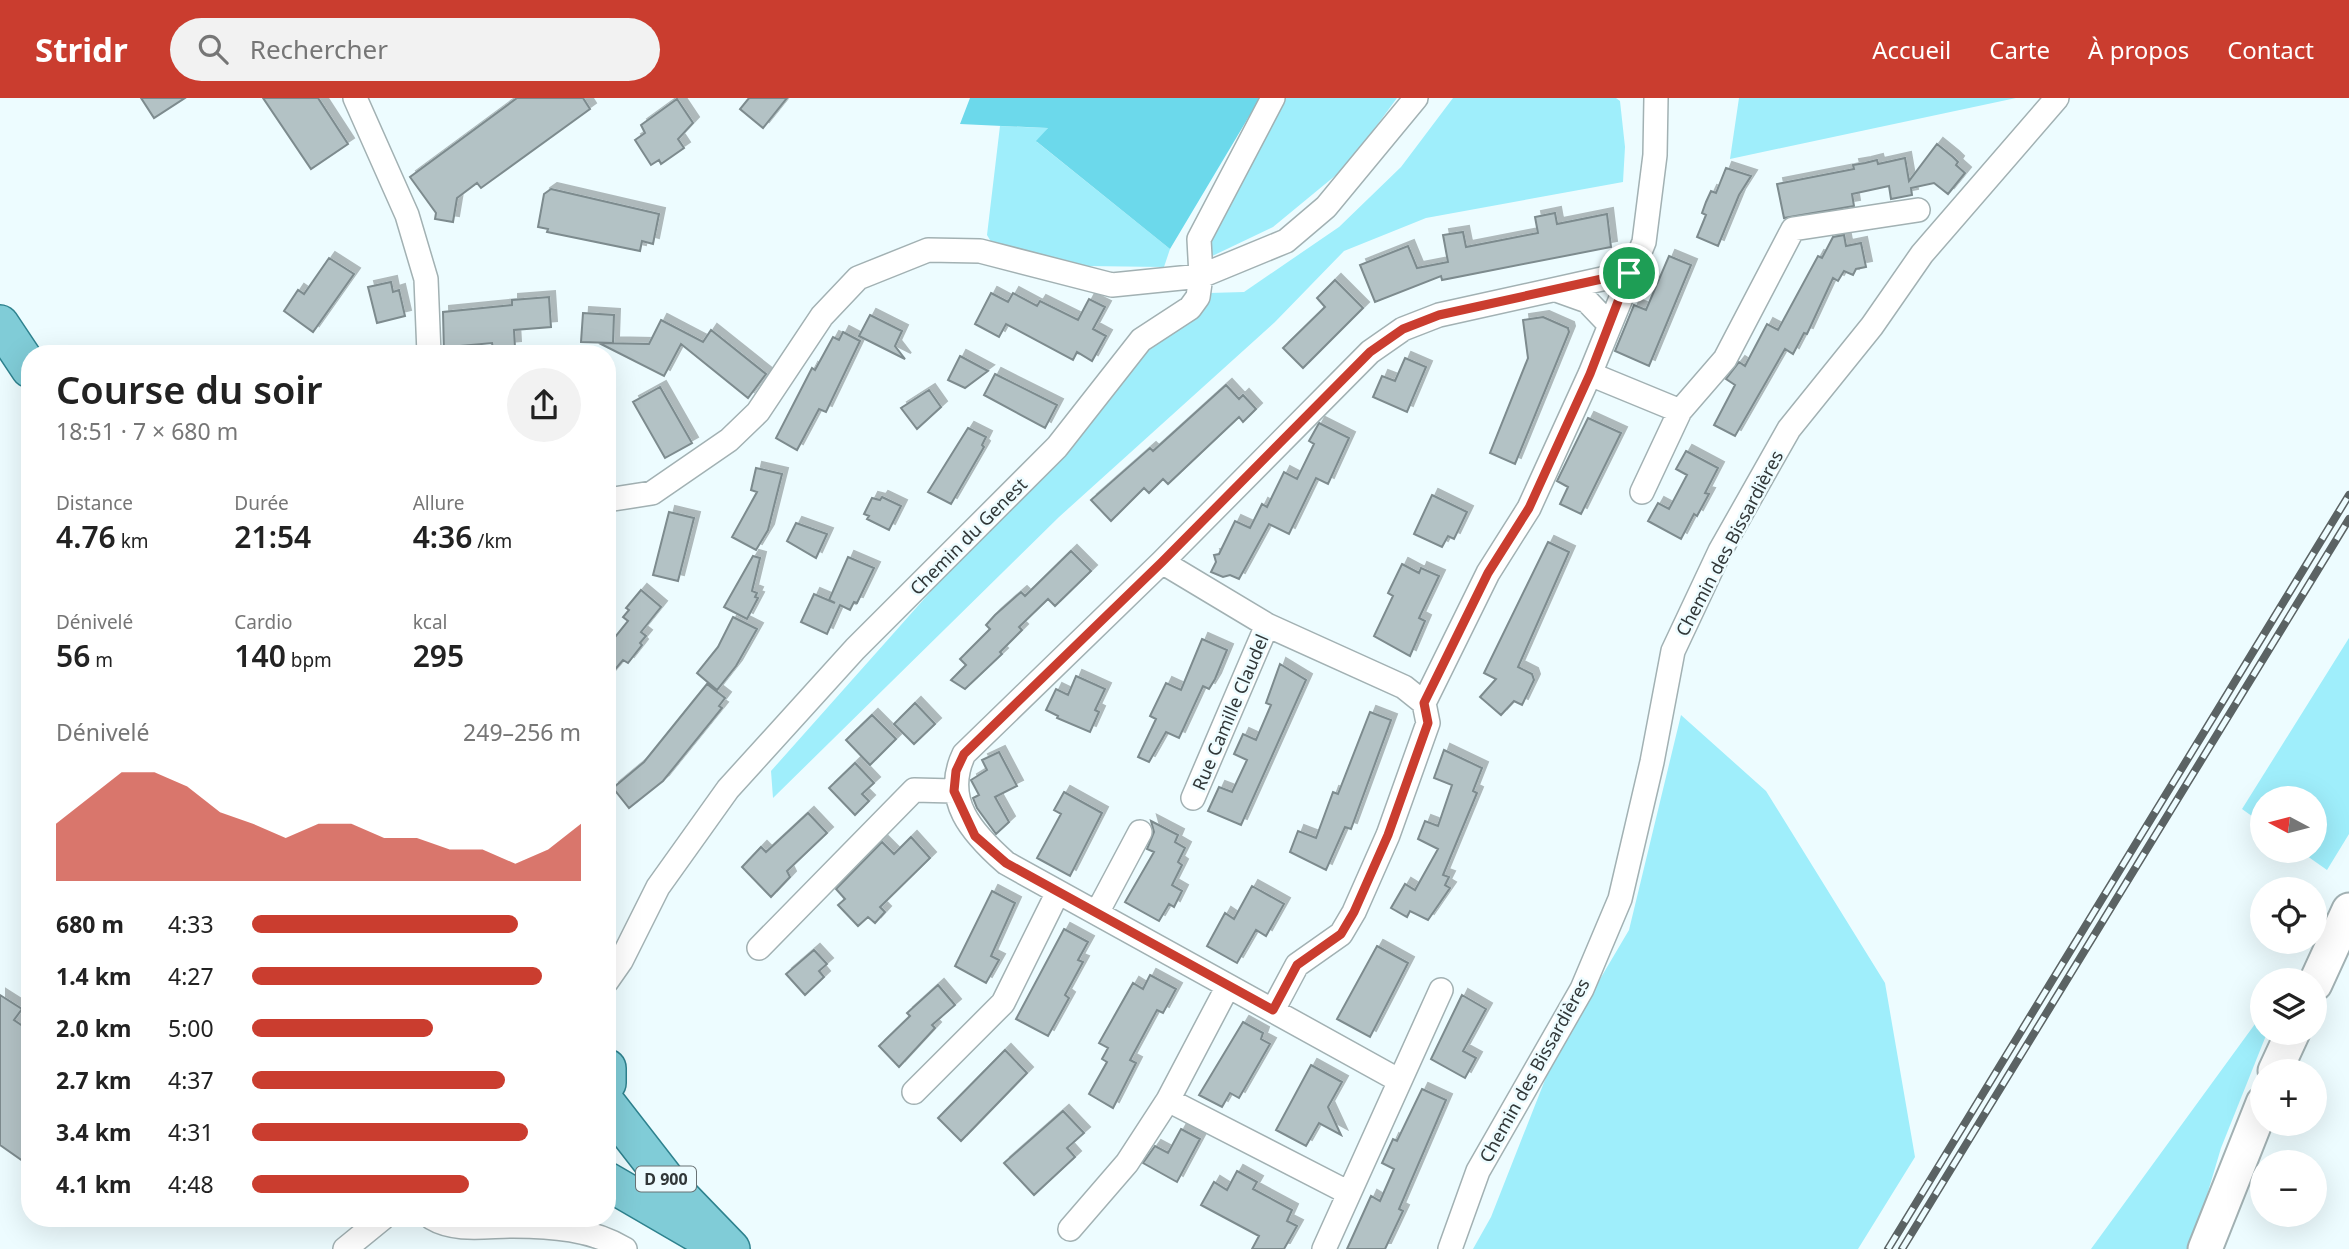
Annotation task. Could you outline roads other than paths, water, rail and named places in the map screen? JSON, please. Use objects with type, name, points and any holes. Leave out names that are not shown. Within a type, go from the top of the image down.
[{"type":"main road","points":[[0,324],[21,356]]},
{"type":"main road","points":[[2322,968],[2349,911]]},
{"type":"main road","name":"D 900","points":[[616,1116],[673,1189],[731,1249]]},
{"type":"main road","points":[[2204,1249],[2250,1135]]},
{"type":"main road","name":"D 900","points":[[616,1186],[724,1249]]},
{"type":"street","points":[[355,98],[407,215],[426,279],[429,345]]},
{"type":"street","name":"Chemin du Genest","points":[[616,968],[657,887],[728,789],[855,649],[1057,447],[1141,340],[1190,309],[1198,297],[1201,276],[1199,239],[1273,98]]},
{"type":"street","points":[[616,499],[652,493],[729,440],[758,412],[822,316],[858,278],[882,266],[928,250],[981,251],[1112,285],[1201,276],[1286,241],[1326,207],[1416,98]]},
{"type":"street","points":[[1273,1010],[1297,965],[1341,934],[1368,884],[1428,723],[1424,703],[1488,573],[1529,508],[1590,374],[1629,273],[1644,242],[1655,155],[1656,98]]},
{"type":"street","name":"Chemin des Bissardières","points":[[1450,1249],[1478,1171],[1582,989],[1620,899],[1652,762],[1673,651],[1720,551],[1789,429],[1872,326],[1922,254],[2057,98]]},
{"type":"street","points":[[1642,492],[1680,411],[1725,359],[1793,229],[1918,210]]},
{"type":"street","points":[[1401,1081],[1227,986],[1098,911],[1057,894],[1006,863],[975,836],[954,791],[956,771],[964,754],[1162,562],[1370,352],[1403,329],[1439,315],[1487,302],[1559,290],[1629,273]]},
{"type":"street","points":[[1559,290],[1587,301],[1609,324]]},
{"type":"street","points":[[1590,374],[1680,411]]},
{"type":"street","name":"Rue Camille Claudel","points":[[1162,562],[1266,625],[1404,687],[1424,703]]},
{"type":"street","name":"Rue Camille Claudel","points":[[1193,798],[1266,625]]},
{"type":"street","points":[[759,948],[914,790],[954,791]]},
{"type":"street","points":[[1098,911],[1140,832]]},
{"type":"street","points":[[914,1092],[1003,1003],[1057,894]]},
{"type":"street","points":[[1070,1229],[1127,1163],[1168,1100],[1227,986]]},
{"type":"street","points":[[1324,1249],[1441,990]]},
{"type":"street","points":[[1168,1100],[1349,1193]]},
{"type":"street","points":[[345,1249],[372,1227]]},
{"type":"street","points":[[527,1227],[583,1232],[607,1238],[625,1249]]},
{"type":"railway","points":[[1888,1249],[2349,495]]},
{"type":"railway","points":[[1902,1249],[2349,519]]}]
